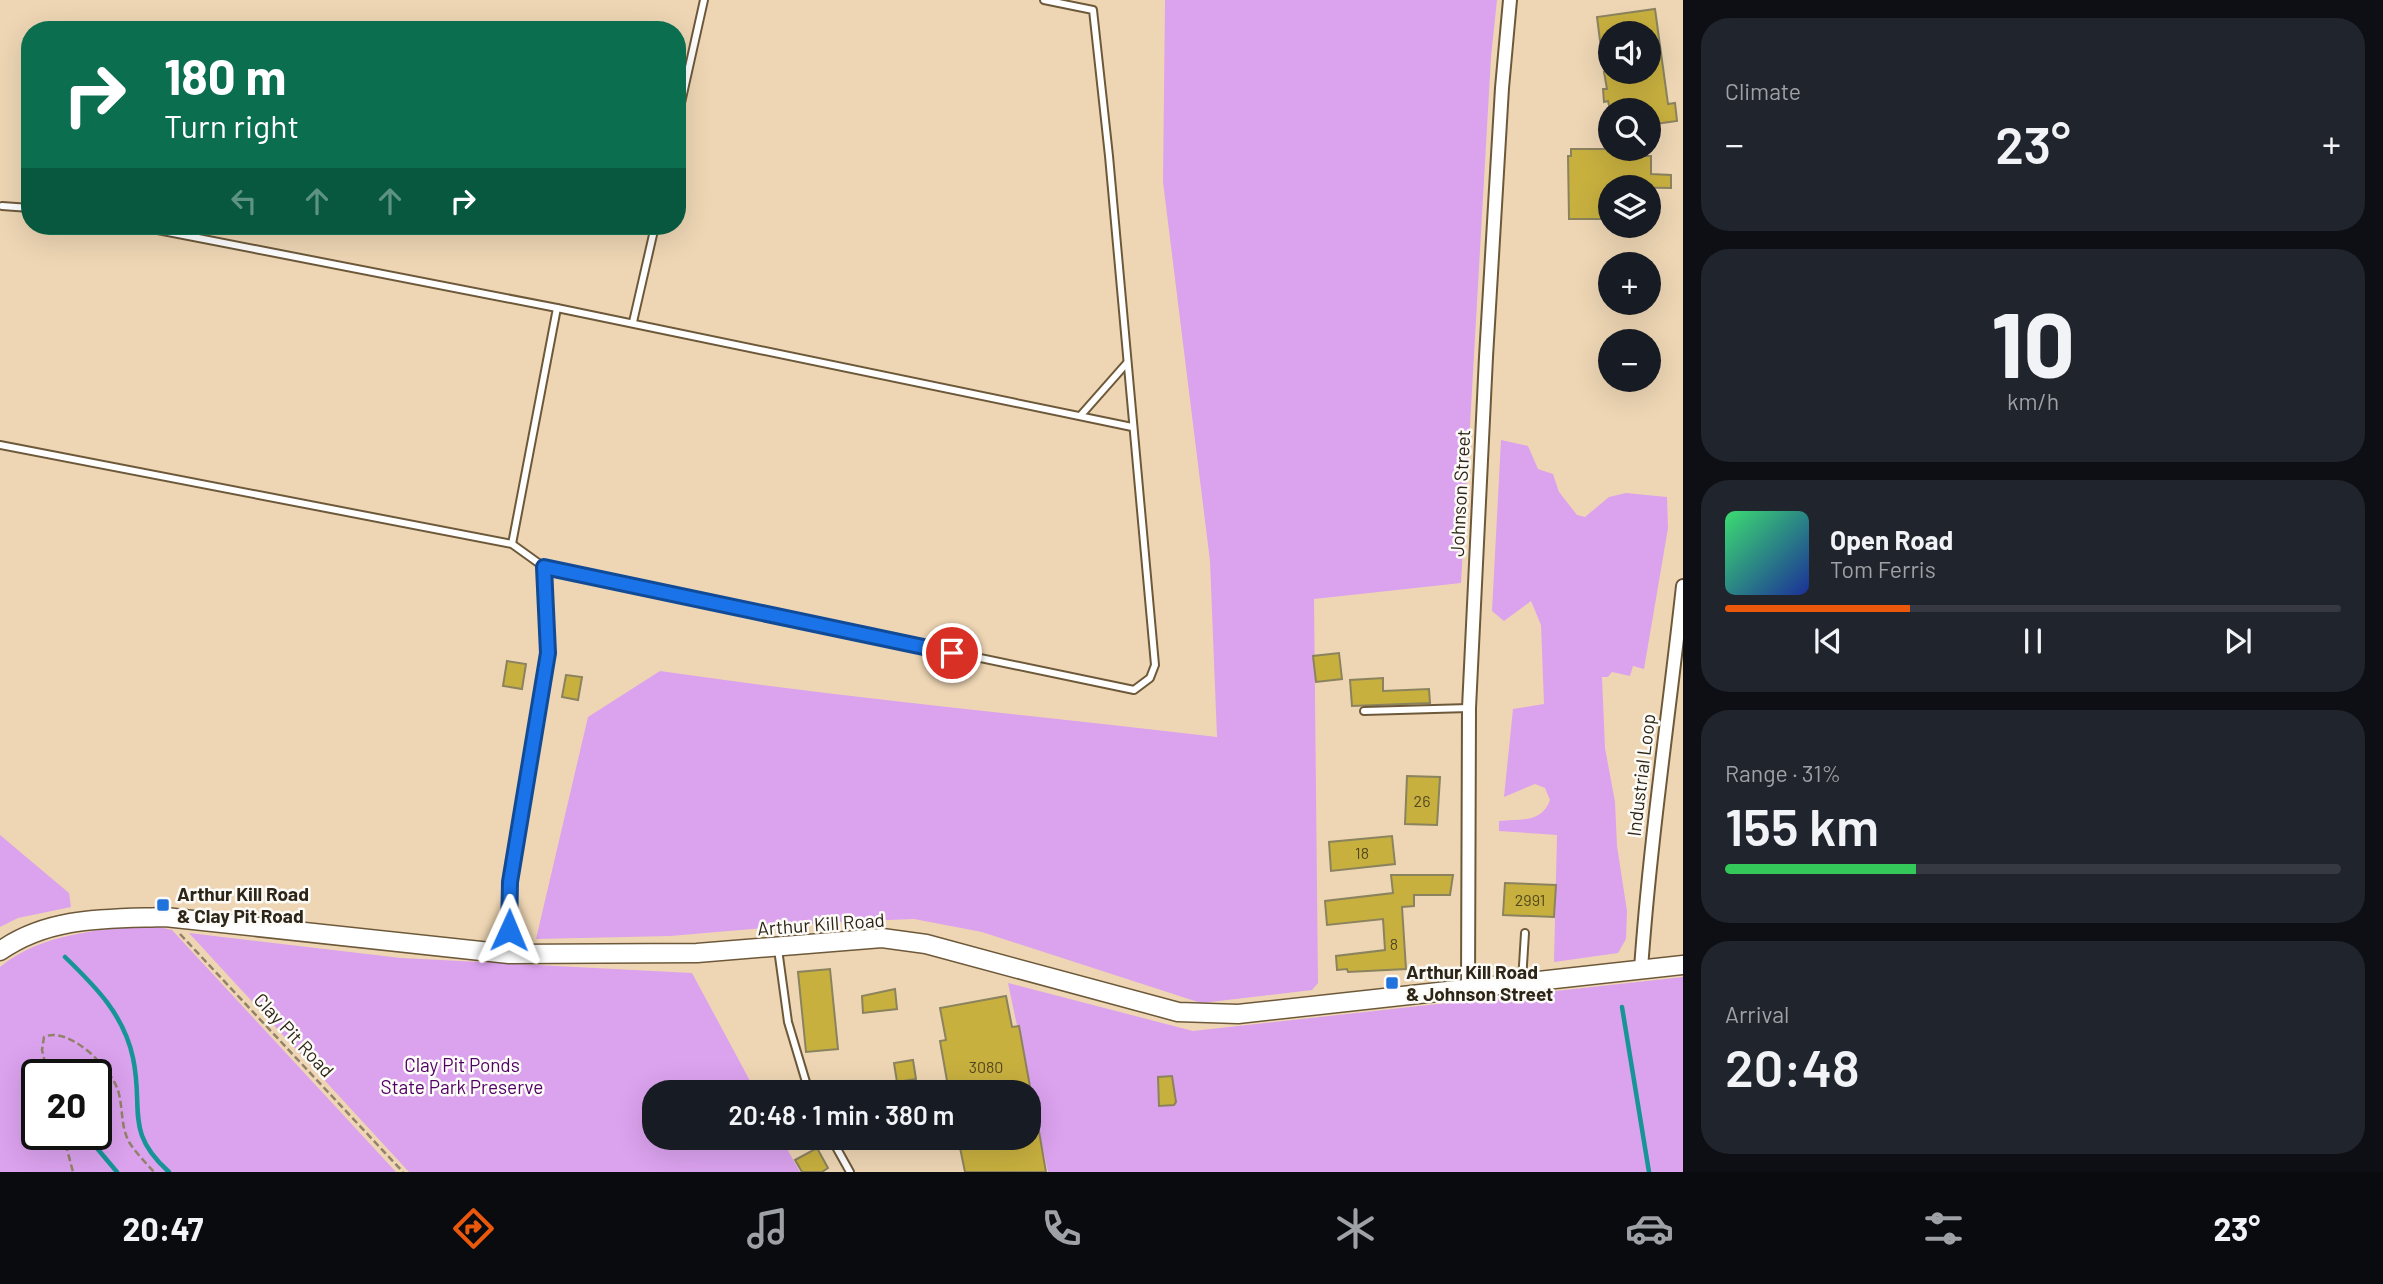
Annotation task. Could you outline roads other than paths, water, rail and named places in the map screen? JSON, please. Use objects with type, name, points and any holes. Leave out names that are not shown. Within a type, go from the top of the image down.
[{"type":"street","name":"Johnson Street","points":[[1468,989],[1469,708],[1486,357],[1510,0]]},
{"type":"street","name":"Industrial Loop","points":[[1641,969],[1646,881],[1662,779],[1683,586]]},
{"type":"street","name":"Arthur Kill Road","points":[[0,951],[39,928],[78,920],[165,918],[509,954],[697,953],[882,939],[926,944],[1178,1012],[1201,1015],[1238,1014],[1683,965]]},
{"type":"lane","points":[[686,81],[704,0]]},
{"type":"lane","points":[[0,445],[512,544],[544,567],[1134,690],[1150,678],[1155,665],[1109,156],[1093,10],[1044,0]]},
{"type":"lane","points":[[0,216],[1,205],[21,207]]},
{"type":"lane","points":[[183,235],[634,322],[1132,427]]},
{"type":"lane","points":[[634,322],[652,235]]},
{"type":"lane","points":[[512,544],[557,308]]},
{"type":"lane","points":[[1081,415],[1126,364]]},
{"type":"lane","points":[[509,954],[510,882],[548,653],[544,567]]},
{"type":"lane","points":[[1364,711],[1469,708]]},
{"type":"lane","points":[[1522,983],[1525,933]]},
{"type":"lane","points":[[778,947],[788,1022],[805,1080]]},
{"type":"lane","points":[[838,1150],[850,1172]]},
{"type":"waterway","points":[[65,957],[98,991],[123,1028],[133,1058],[141,1132],[155,1158],[169,1172]]},
{"type":"waterway","points":[[1622,1007],[1649,1172]]},
{"type":"waterway","points":[[98,1150],[117,1172]]},
{"type":"place","name":"Arthur Kill Road & Clay Pit Road","points":[[163,905]]},
{"type":"place","name":"Arthur Kill Road & Johnson Street","points":[[1392,983]]},
{"type":"park label","name":"Clay Pit Ponds State Park Preserve","points":[[462,1076]]}]
